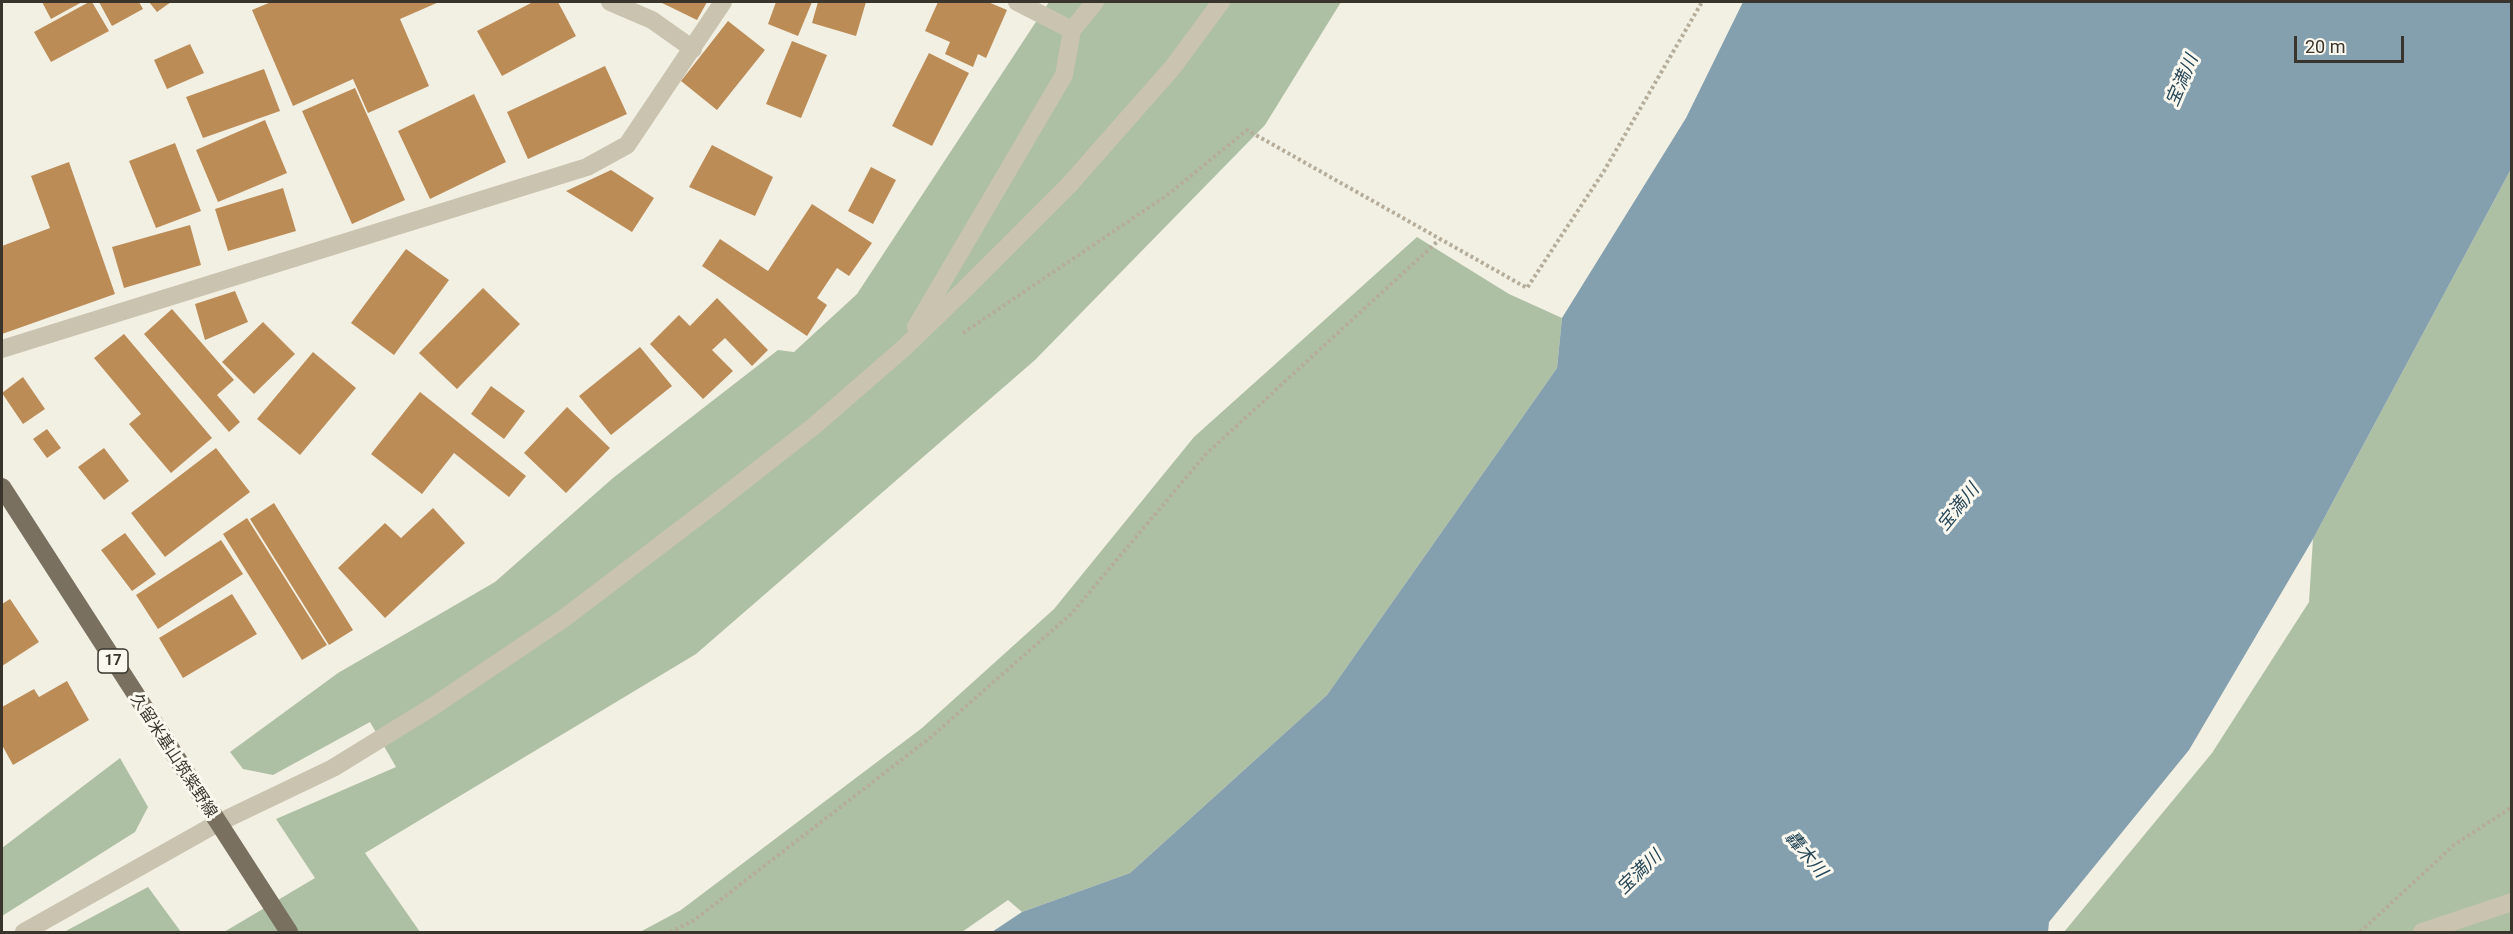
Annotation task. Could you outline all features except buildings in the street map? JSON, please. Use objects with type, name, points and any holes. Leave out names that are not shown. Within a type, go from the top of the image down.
[{"type":"main road","name":"久留米基山筑紫野線","points":[[2,487],[289,933]]},
{"type":"street","points":[[610,2],[652,20],[693,49]]},
{"type":"street","points":[[2,349],[587,167],[627,145],[723,2]]},
{"type":"street","points":[[1017,2],[1072,30]]},
{"type":"street","points":[[905,347],[1064,75],[1072,30],[1095,2]]},
{"type":"street","points":[[24,933],[333,768],[432,707],[563,620],[814,426],[905,347],[1068,184],[1173,67],[1221,2]]},
{"type":"street","points":[[2422,933],[2511,902]]},
{"type":"path","points":[[961,334],[1166,196],[1247,129],[1527,288],[1604,171],[1702,2]]},
{"type":"path","points":[[670,933],[693,921],[931,736],[1071,614],[1206,454],[1439,240]]},
{"type":"path","points":[[2360,933],[2454,845],[2511,807]]},
{"type":"green space","points":[[1049,2],[1341,2],[1265,125],[1035,360],[696,654],[365,853],[420,932],[224,932],[315,878],[276,819],[396,767],[370,722],[273,775],[243,769],[230,752],[338,673],[495,582],[613,478],[778,350],[794,352],[857,294]]},
{"type":"green space","points":[[2511,169],[2511,932],[2064,932],[2212,753],[2309,602],[2313,539]]},
{"type":"green space","points":[[1417,237],[1509,294],[1562,318],[1557,368],[1327,695],[1130,873],[1022,912],[1008,900],[962,932],[640,932],[681,910],[922,728],[1054,609],[1194,437]]},
{"type":"green space","points":[[120,758],[148,807],[135,832],[2,916],[2,848]]},
{"type":"green space","points":[[148,887],[181,932],[64,932]]},
{"type":"water","points":[[1743,2],[2511,2],[2511,169],[2313,539],[2189,750],[2049,922],[2048,932],[992,932],[1022,912],[1130,873],[1327,695],[1557,368],[1562,318],[1686,118]]},
{"type":"water label","name":"宝満川","points":[[2183,81]]},
{"type":"water label","name":"宝満川","points":[[1959,508]]},
{"type":"water label","name":"轟木川","points":[[1805,855]]},
{"type":"water label","name":"宝満川","points":[[1640,873]]}]
